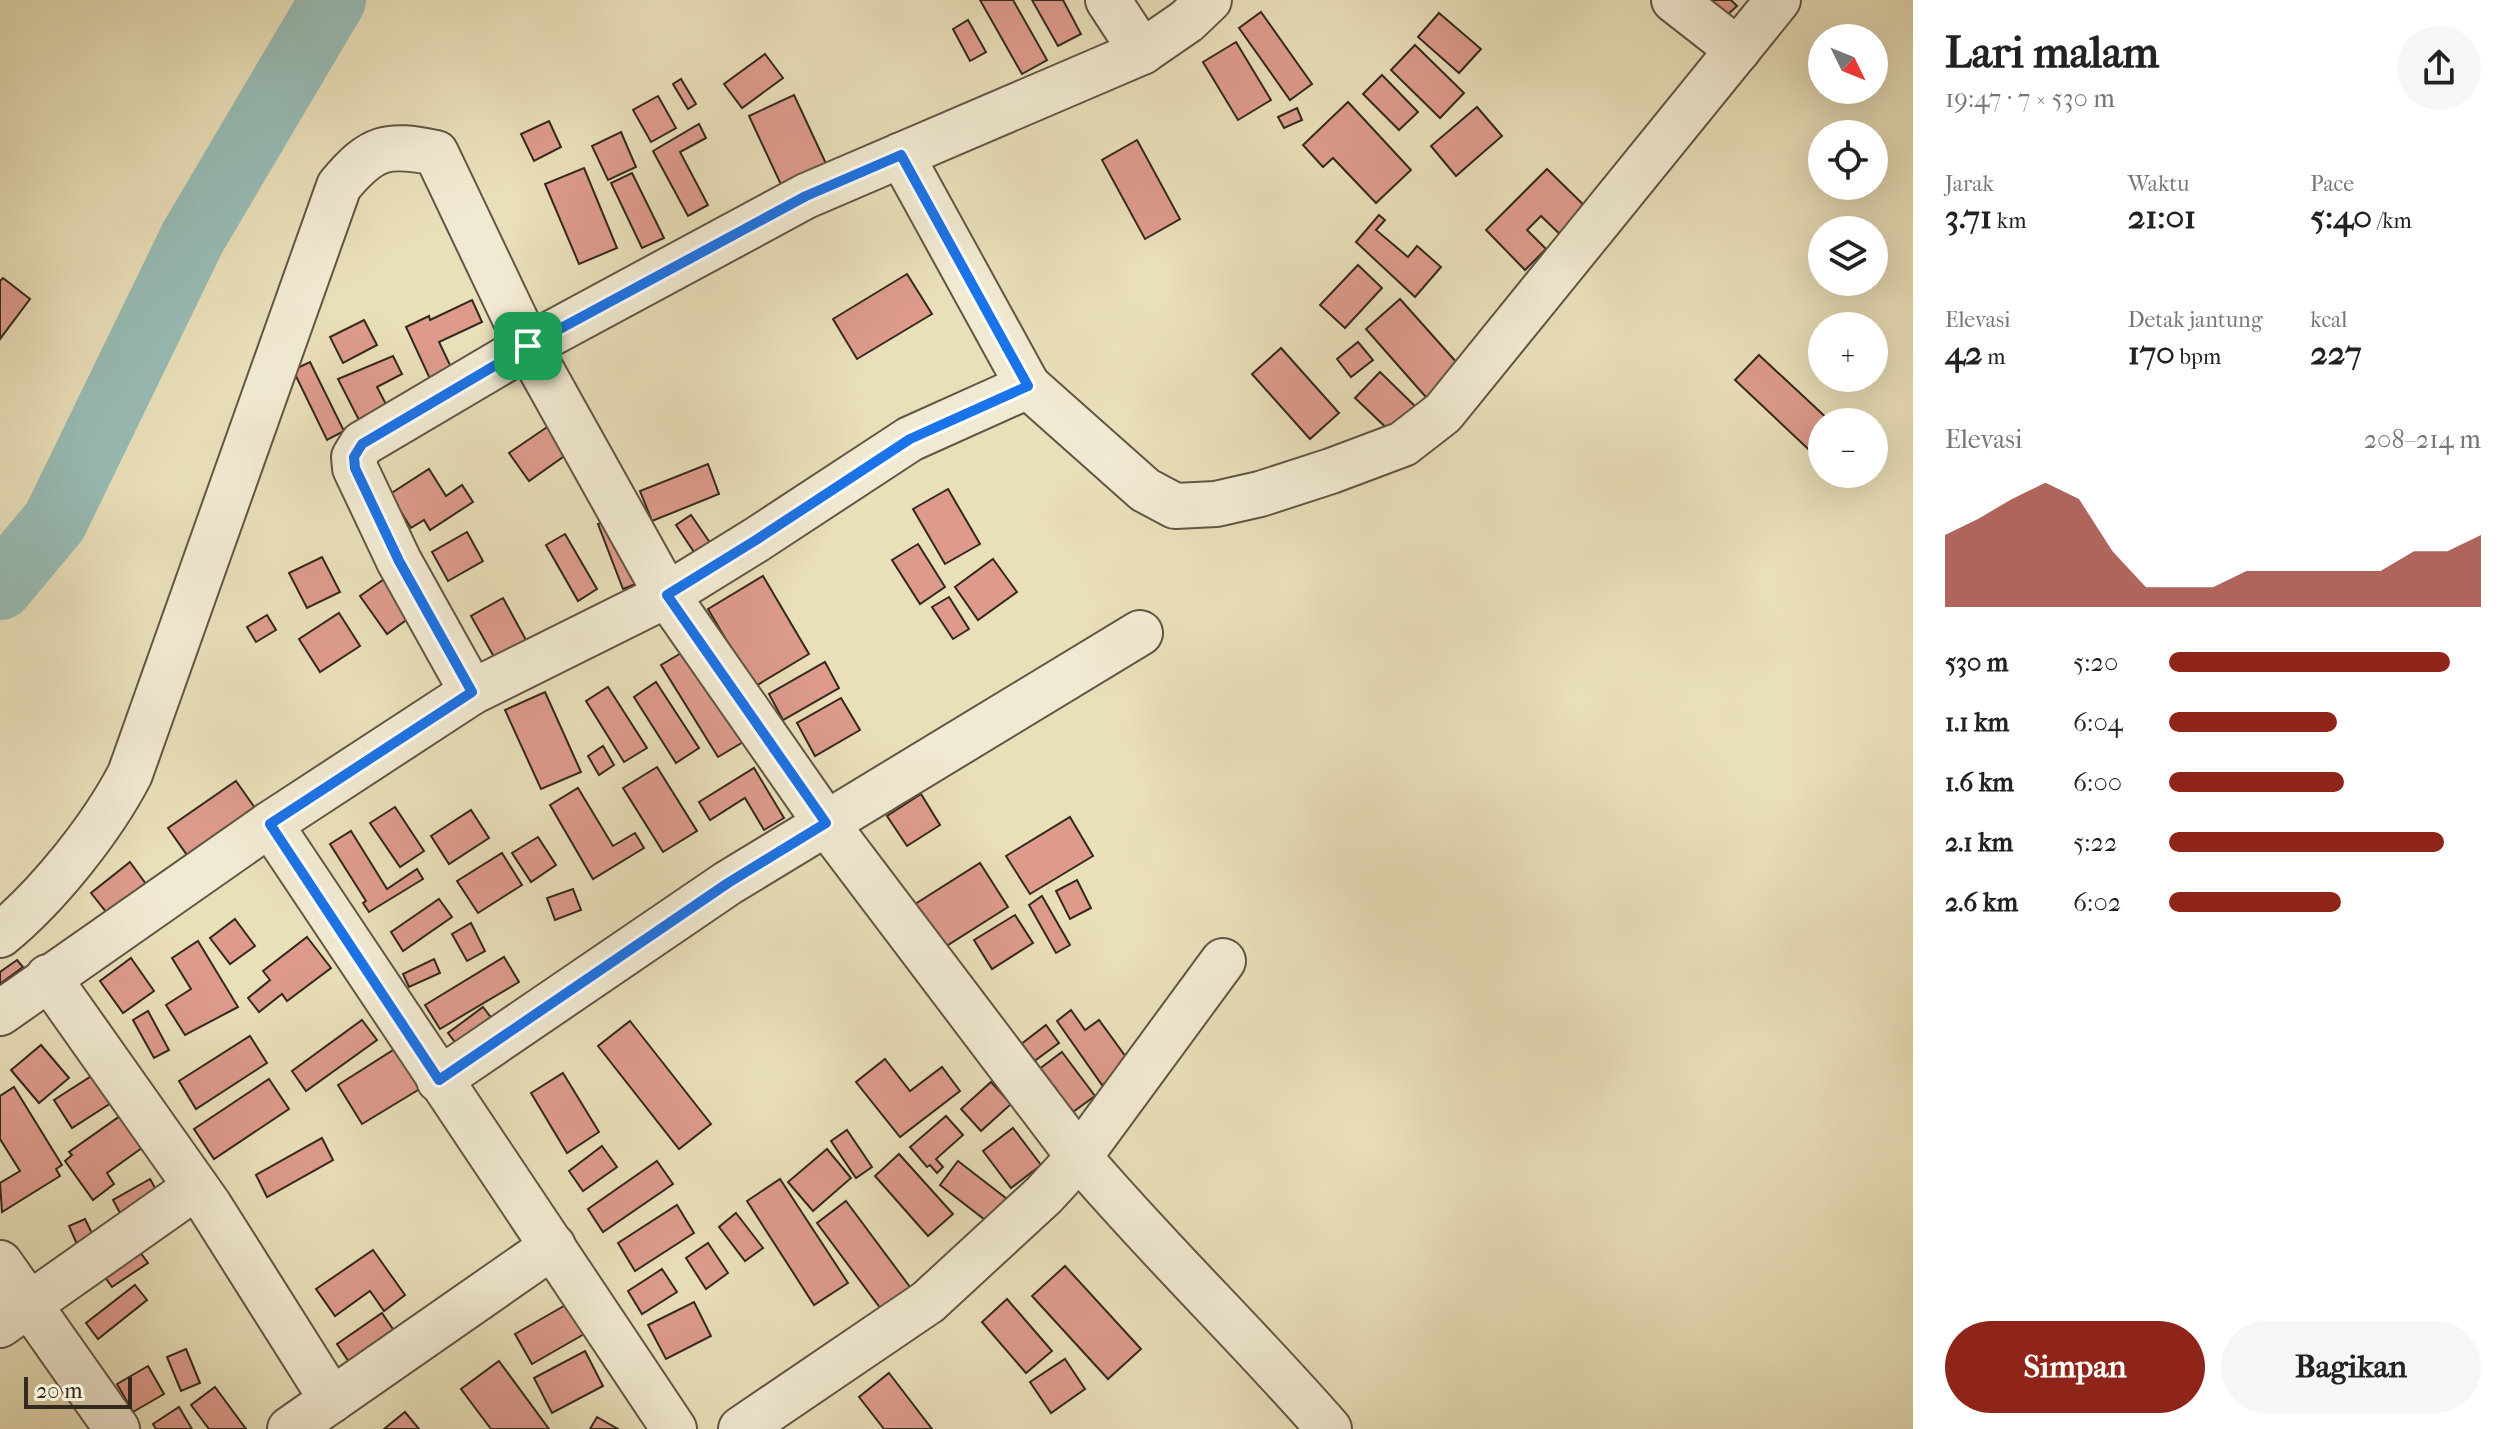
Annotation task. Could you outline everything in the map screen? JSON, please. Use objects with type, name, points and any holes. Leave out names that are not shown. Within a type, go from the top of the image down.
[{"type":"street","points":[[1108,0],[1142,52]]},
{"type":"street","points":[[472,692],[399,561],[355,468],[354,457],[362,444],[528,346],[806,196],[1142,52],[1187,21],[1209,0]]},
{"type":"street","points":[[1674,0],[1738,50]]},
{"type":"street","points":[[901,155],[1028,386],[1145,490],[1175,506],[1216,504],[1260,494],[1403,444],[1443,413],[1778,0]]},
{"type":"street","points":[[0,935],[35,905],[73,858],[130,774],[339,186],[357,164],[393,146],[436,153],[528,346],[667,595],[826,823],[1079,1157],[1329,1429]]},
{"type":"street","points":[[0,1013],[270,824],[472,692],[667,595],[910,439],[1028,386]]},
{"type":"street","points":[[439,1080],[728,883],[1140,633]]},
{"type":"street","points":[[270,824],[674,1429]]},
{"type":"street","points":[[741,1429],[928,1302],[1044,1195],[1079,1157],[1223,961]]},
{"type":"street","points":[[48,977],[196,1187],[332,1400]]},
{"type":"street","points":[[15,1315],[196,1187]]},
{"type":"street","points":[[290,1429],[553,1246]]},
{"type":"street","points":[[0,1263],[15,1315],[117,1429]]},
{"type":"building","points":[[980,0],[1013,0],[1047,60],[1022,74]]},
{"type":"building","points":[[1032,0],[1063,0],[1081,34],[1058,46]]},
{"type":"building","points":[[1689,0],[1731,0],[1737,6],[1714,27]]},
{"type":"building","points":[[1261,12],[1312,84],[1290,100],[1239,28]]},
{"type":"building","points":[[1439,13],[1481,49],[1459,73],[1418,37]]},
{"type":"building","points":[[968,20],[986,52],[970,61],[953,29]]},
{"type":"building","points":[[1236,42],[1271,100],[1238,120],[1203,62]]},
{"type":"building","points":[[1415,45],[1464,93],[1440,118],[1391,70]]},
{"type":"building","points":[[765,54],[783,78],[742,108],[724,84]]},
{"type":"building","points":[[1382,75],[1418,112],[1399,130],[1363,94]]},
{"type":"building","points":[[681,79],[696,104],[688,109],[673,84]]},
{"type":"building","points":[[794,95],[829,170],[784,191],[749,116]]},
{"type":"building","points":[[658,96],[676,128],[651,142],[633,110]]},
{"type":"building","points":[[1348,102],[1411,170],[1376,203],[1333,158],[1323,167],[1303,145]]},
{"type":"building","points":[[1477,107],[1502,136],[1456,176],[1431,146]]},
{"type":"building","points":[[1297,108],[1302,120],[1284,128],[1278,117]]},
{"type":"building","points":[[549,121],[561,147],[534,161],[521,134]]},
{"type":"building","points":[[699,124],[706,138],[680,152],[708,205],[688,216],[653,151]]},
{"type":"building","points":[[621,132],[636,167],[608,180],[592,146]]},
{"type":"building","points":[[1137,140],[1180,219],[1145,239],[1102,160]]},
{"type":"building","points":[[584,168],[617,248],[579,264],[545,184]]},
{"type":"building","points":[[1547,169],[1593,214],[1567,241],[1541,216],[1527,230],[1546,249],[1525,270],[1486,230]]},
{"type":"building","points":[[632,173],[664,238],[642,248],[611,183]]},
{"type":"building","points":[[1379,215],[1385,220],[1376,230],[1408,257],[1417,246],[1441,267],[1415,297],[1356,242]]},
{"type":"building","points":[[1358,265],[1382,288],[1345,328],[1320,305]]},
{"type":"building","points":[[907,274],[932,314],[857,359],[833,319]]},
{"type":"building","points":[[3,278],[30,299],[0,339],[0,281]]},
{"type":"building","points":[[1400,299],[1466,373],[1432,404],[1366,329]]},
{"type":"building","points":[[472,300],[482,322],[439,342],[459,384],[437,394],[406,327],[429,316],[430,320]]},
{"type":"building","points":[[364,320],[377,345],[343,363],[330,337]]},
{"type":"building","points":[[1358,342],[1373,360],[1351,377],[1337,359]]},
{"type":"building","points":[[1281,348],[1339,413],[1310,439],[1252,374]]},
{"type":"building","points":[[1759,355],[1816,408],[1808,408],[1808,449],[1735,380]]},
{"type":"building","points":[[393,356],[402,374],[377,387],[389,410],[361,424],[338,379]]},
{"type":"building","points":[[310,362],[344,431],[327,440],[293,370]]},
{"type":"building","points":[[1380,372],[1420,411],[1395,436],[1355,398]]},
{"type":"building","points":[[550,425],[570,452],[529,481],[509,453]]},
{"type":"building","points":[[708,464],[719,494],[652,521],[640,491]]},
{"type":"building","points":[[429,469],[446,496],[462,485],[473,502],[430,530],[424,520],[411,528],[390,494]]},
{"type":"building","points":[[948,489],[980,544],[945,564],[913,509]]},
{"type":"building","points":[[691,515],[713,547],[698,558],[676,525]]},
{"type":"building","points":[[613,518],[638,583],[623,589],[598,524]]},
{"type":"building","points":[[467,532],[483,561],[448,581],[432,552]]},
{"type":"building","points":[[565,534],[597,589],[578,601],[546,545]]},
{"type":"building","points":[[918,544],[945,587],[920,604],[892,560]]},
{"type":"building","points":[[322,557],[340,592],[307,608],[289,573]]},
{"type":"building","points":[[993,559],[1017,592],[978,620],[955,587]]},
{"type":"building","points":[[390,575],[416,613],[387,634],[360,596]]},
{"type":"building","points":[[763,576],[809,654],[754,687],[708,609]]},
{"type":"building","points":[[949,597],[969,629],[953,639],[932,607]]},
{"type":"building","points":[[503,598],[526,640],[494,657],[471,616]]},
{"type":"building","points":[[339,613],[360,646],[320,672],[299,639]]},
{"type":"building","points":[[267,615],[276,630],[256,642],[247,627]]},
{"type":"building","points":[[693,646],[750,738],[718,757],[661,665]]},
{"type":"building","points":[[825,662],[839,688],[783,720],[769,694]]},
{"type":"building","points":[[656,682],[699,748],[676,763],[634,697]]},
{"type":"building","points":[[608,687],[647,748],[624,762],[586,701]]},
{"type":"building","points":[[545,692],[581,772],[541,789],[505,710]]},
{"type":"building","points":[[841,698],[860,730],[815,756],[797,723]]},
{"type":"building","points":[[603,746],[614,765],[599,775],[588,756]]},
{"type":"building","points":[[657,767],[697,831],[663,852],[623,788]]},
{"type":"building","points":[[754,768],[784,818],[764,830],[745,798],[710,820],[699,802]]},
{"type":"building","points":[[236,781],[255,808],[187,855],[168,828]]},
{"type":"building","points":[[578,788],[613,846],[635,833],[644,848],[593,879],[550,805]]},
{"type":"building","points":[[921,794],[940,825],[907,846],[887,816]]},
{"type":"building","points":[[395,807],[424,851],[400,867],[370,823]]},
{"type":"building","points":[[471,810],[489,838],[449,864],[431,836]]},
{"type":"building","points":[[1070,817],[1093,856],[1030,894],[1006,856]]},
{"type":"building","points":[[351,831],[387,889],[417,869],[423,879],[369,912],[363,903],[366,901],[330,844]]},
{"type":"building","points":[[538,837],[556,865],[531,882],[512,853]]},
{"type":"building","points":[[502,853],[522,885],[478,913],[457,881]]},
{"type":"building","points":[[130,862],[146,884],[107,913],[91,893]]},
{"type":"building","points":[[980,863],[1008,907],[940,950],[912,906]]},
{"type":"building","points":[[1077,880],[1091,908],[1070,919],[1056,891]]},
{"type":"building","points":[[573,889],[581,910],[555,920],[547,898]]},
{"type":"building","points":[[1042,896],[1070,945],[1056,953],[1029,905]]},
{"type":"building","points":[[439,899],[452,917],[403,951],[391,932]]},
{"type":"building","points":[[1015,915],[1033,943],[992,969],[974,940]]},
{"type":"building","points":[[235,919],[255,946],[230,964],[210,938]]},
{"type":"building","points":[[471,923],[485,951],[467,961],[452,934]]},
{"type":"building","points":[[307,937],[331,968],[287,1001],[282,994],[259,1012],[248,998],[270,980],[263,971]]},
{"type":"building","points":[[198,941],[238,1007],[185,1035],[166,1005],[191,989],[172,958]]},
{"type":"building","points":[[504,957],[519,982],[440,1029],[425,1005]]},
{"type":"building","points":[[131,958],[154,991],[123,1013],[100,981]]},
{"type":"building","points":[[434,959],[440,973],[409,987],[403,974]]},
{"type":"building","points":[[17,960],[23,967],[0,984],[0,972]]},
{"type":"building","points":[[483,1007],[499,1028],[464,1054],[448,1033]]},
{"type":"building","points":[[1071,1010],[1085,1030],[1099,1020],[1131,1064],[1102,1085],[1057,1021]]},
{"type":"building","points":[[148,1011],[169,1050],[154,1058],[133,1020]]},
{"type":"building","points":[[362,1020],[377,1040],[306,1091],[292,1071]]},
{"type":"building","points":[[630,1021],[711,1124],[679,1149],[598,1046]]},
{"type":"building","points":[[1046,1025],[1059,1043],[1033,1062],[1020,1045]]},
{"type":"building","points":[[250,1036],[267,1063],[196,1109],[179,1081]]},
{"type":"building","points":[[41,1045],[69,1078],[39,1103],[11,1070]]},
{"type":"building","points":[[398,1047],[423,1087],[362,1124],[338,1085]]},
{"type":"building","points":[[1062,1052],[1095,1096],[1070,1114],[1038,1070]]},
{"type":"building","points":[[885,1059],[910,1091],[942,1067],[960,1091],[900,1137],[856,1082]]},
{"type":"building","points":[[104,1068],[122,1096],[72,1128],[54,1100]]},
{"type":"building","points":[[563,1073],[599,1132],[567,1153],[531,1093]]},
{"type":"building","points":[[269,1079],[289,1109],[214,1159],[194,1129]]},
{"type":"building","points":[[991,1082],[1011,1104],[981,1131],[961,1109]]},
{"type":"building","points":[[14,1087],[62,1165],[56,1169],[60,1176],[2,1212],[0,1183],[20,1171],[0,1139],[0,1096]]},
{"type":"building","points":[[130,1109],[153,1140],[107,1173],[114,1184],[93,1200],[65,1161],[72,1155],[69,1152]]},
{"type":"building","points":[[946,1116],[963,1135],[936,1159],[943,1167],[937,1173],[930,1165],[927,1167],[910,1147]]},
{"type":"building","points":[[1013,1128],[1041,1165],[1011,1188],[983,1151]]},
{"type":"building","points":[[847,1130],[872,1167],[856,1178],[831,1141]]},
{"type":"building","points":[[322,1138],[333,1160],[267,1197],[256,1175]]},
{"type":"building","points":[[602,1146],[617,1167],[583,1191],[569,1171]]},
{"type":"building","points":[[827,1149],[851,1178],[813,1211],[788,1182]]},
{"type":"building","points":[[899,1154],[953,1214],[928,1236],[875,1176]]},
{"type":"building","points":[[657,1161],[673,1184],[603,1232],[588,1209]]},
{"type":"building","points":[[958,1161],[1007,1199],[989,1223],[940,1185]]},
{"type":"building","points":[[150,1179],[163,1202],[126,1224],[113,1200]]},
{"type":"building","points":[[780,1179],[848,1283],[814,1305],[747,1201]]},
{"type":"building","points":[[846,1201],[910,1287],[881,1309],[817,1223]]},
{"type":"building","points":[[677,1205],[694,1233],[635,1271],[618,1243]]},
{"type":"building","points":[[736,1213],[763,1248],[745,1261],[719,1227]]},
{"type":"building","points":[[85,1219],[100,1250],[83,1258],[69,1226]]},
{"type":"building","points":[[708,1243],[728,1273],[706,1289],[686,1258]]},
{"type":"building","points":[[137,1248],[148,1263],[112,1287],[102,1273]]},
{"type":"building","points":[[373,1250],[405,1295],[384,1311],[370,1291],[335,1316],[316,1289]]},
{"type":"building","points":[[1065,1266],[1141,1349],[1108,1379],[1032,1296]]},
{"type":"building","points":[[662,1269],[677,1292],[642,1314],[628,1291]]},
{"type":"building","points":[[135,1285],[147,1300],[98,1339],[86,1323]]},
{"type":"building","points":[[576,1299],[593,1329],[532,1364],[515,1334]]},
{"type":"building","points":[[1007,1299],[1052,1351],[1026,1373],[982,1322]]},
{"type":"building","points":[[694,1302],[711,1336],[666,1359],[648,1325]]},
{"type":"building","points":[[382,1313],[401,1341],[355,1371],[337,1344]]},
{"type":"building","points":[[186,1349],[200,1383],[181,1391],[167,1357]]},
{"type":"building","points":[[585,1351],[603,1386],[552,1413],[534,1378]]},
{"type":"building","points":[[1065,1359],[1085,1389],[1051,1413],[1030,1382]]},
{"type":"building","points":[[499,1361],[549,1429],[491,1429],[461,1389]]},
{"type":"building","points":[[148,1366],[164,1394],[133,1412],[117,1384]]},
{"type":"building","points":[[889,1373],[932,1429],[884,1429],[859,1397]]},
{"type":"building","points":[[215,1387],[246,1429],[209,1429],[191,1405]]},
{"type":"building","points":[[179,1407],[192,1429],[156,1429],[153,1424]]},
{"type":"building","points":[[405,1412],[419,1429],[384,1429]]},
{"type":"building","points":[[597,1417],[618,1429],[590,1429]]},
{"type":"waterway","points":[[0,587],[55,521],[193,237],[333,0]]},
{"type":"route","points":[[901,155],[1028,386],[910,439],[667,595],[826,823],[728,883],[439,1080],[270,824],[472,692],[399,561],[355,468],[354,457],[362,444],[528,346],[806,196],[901,155]]}]
